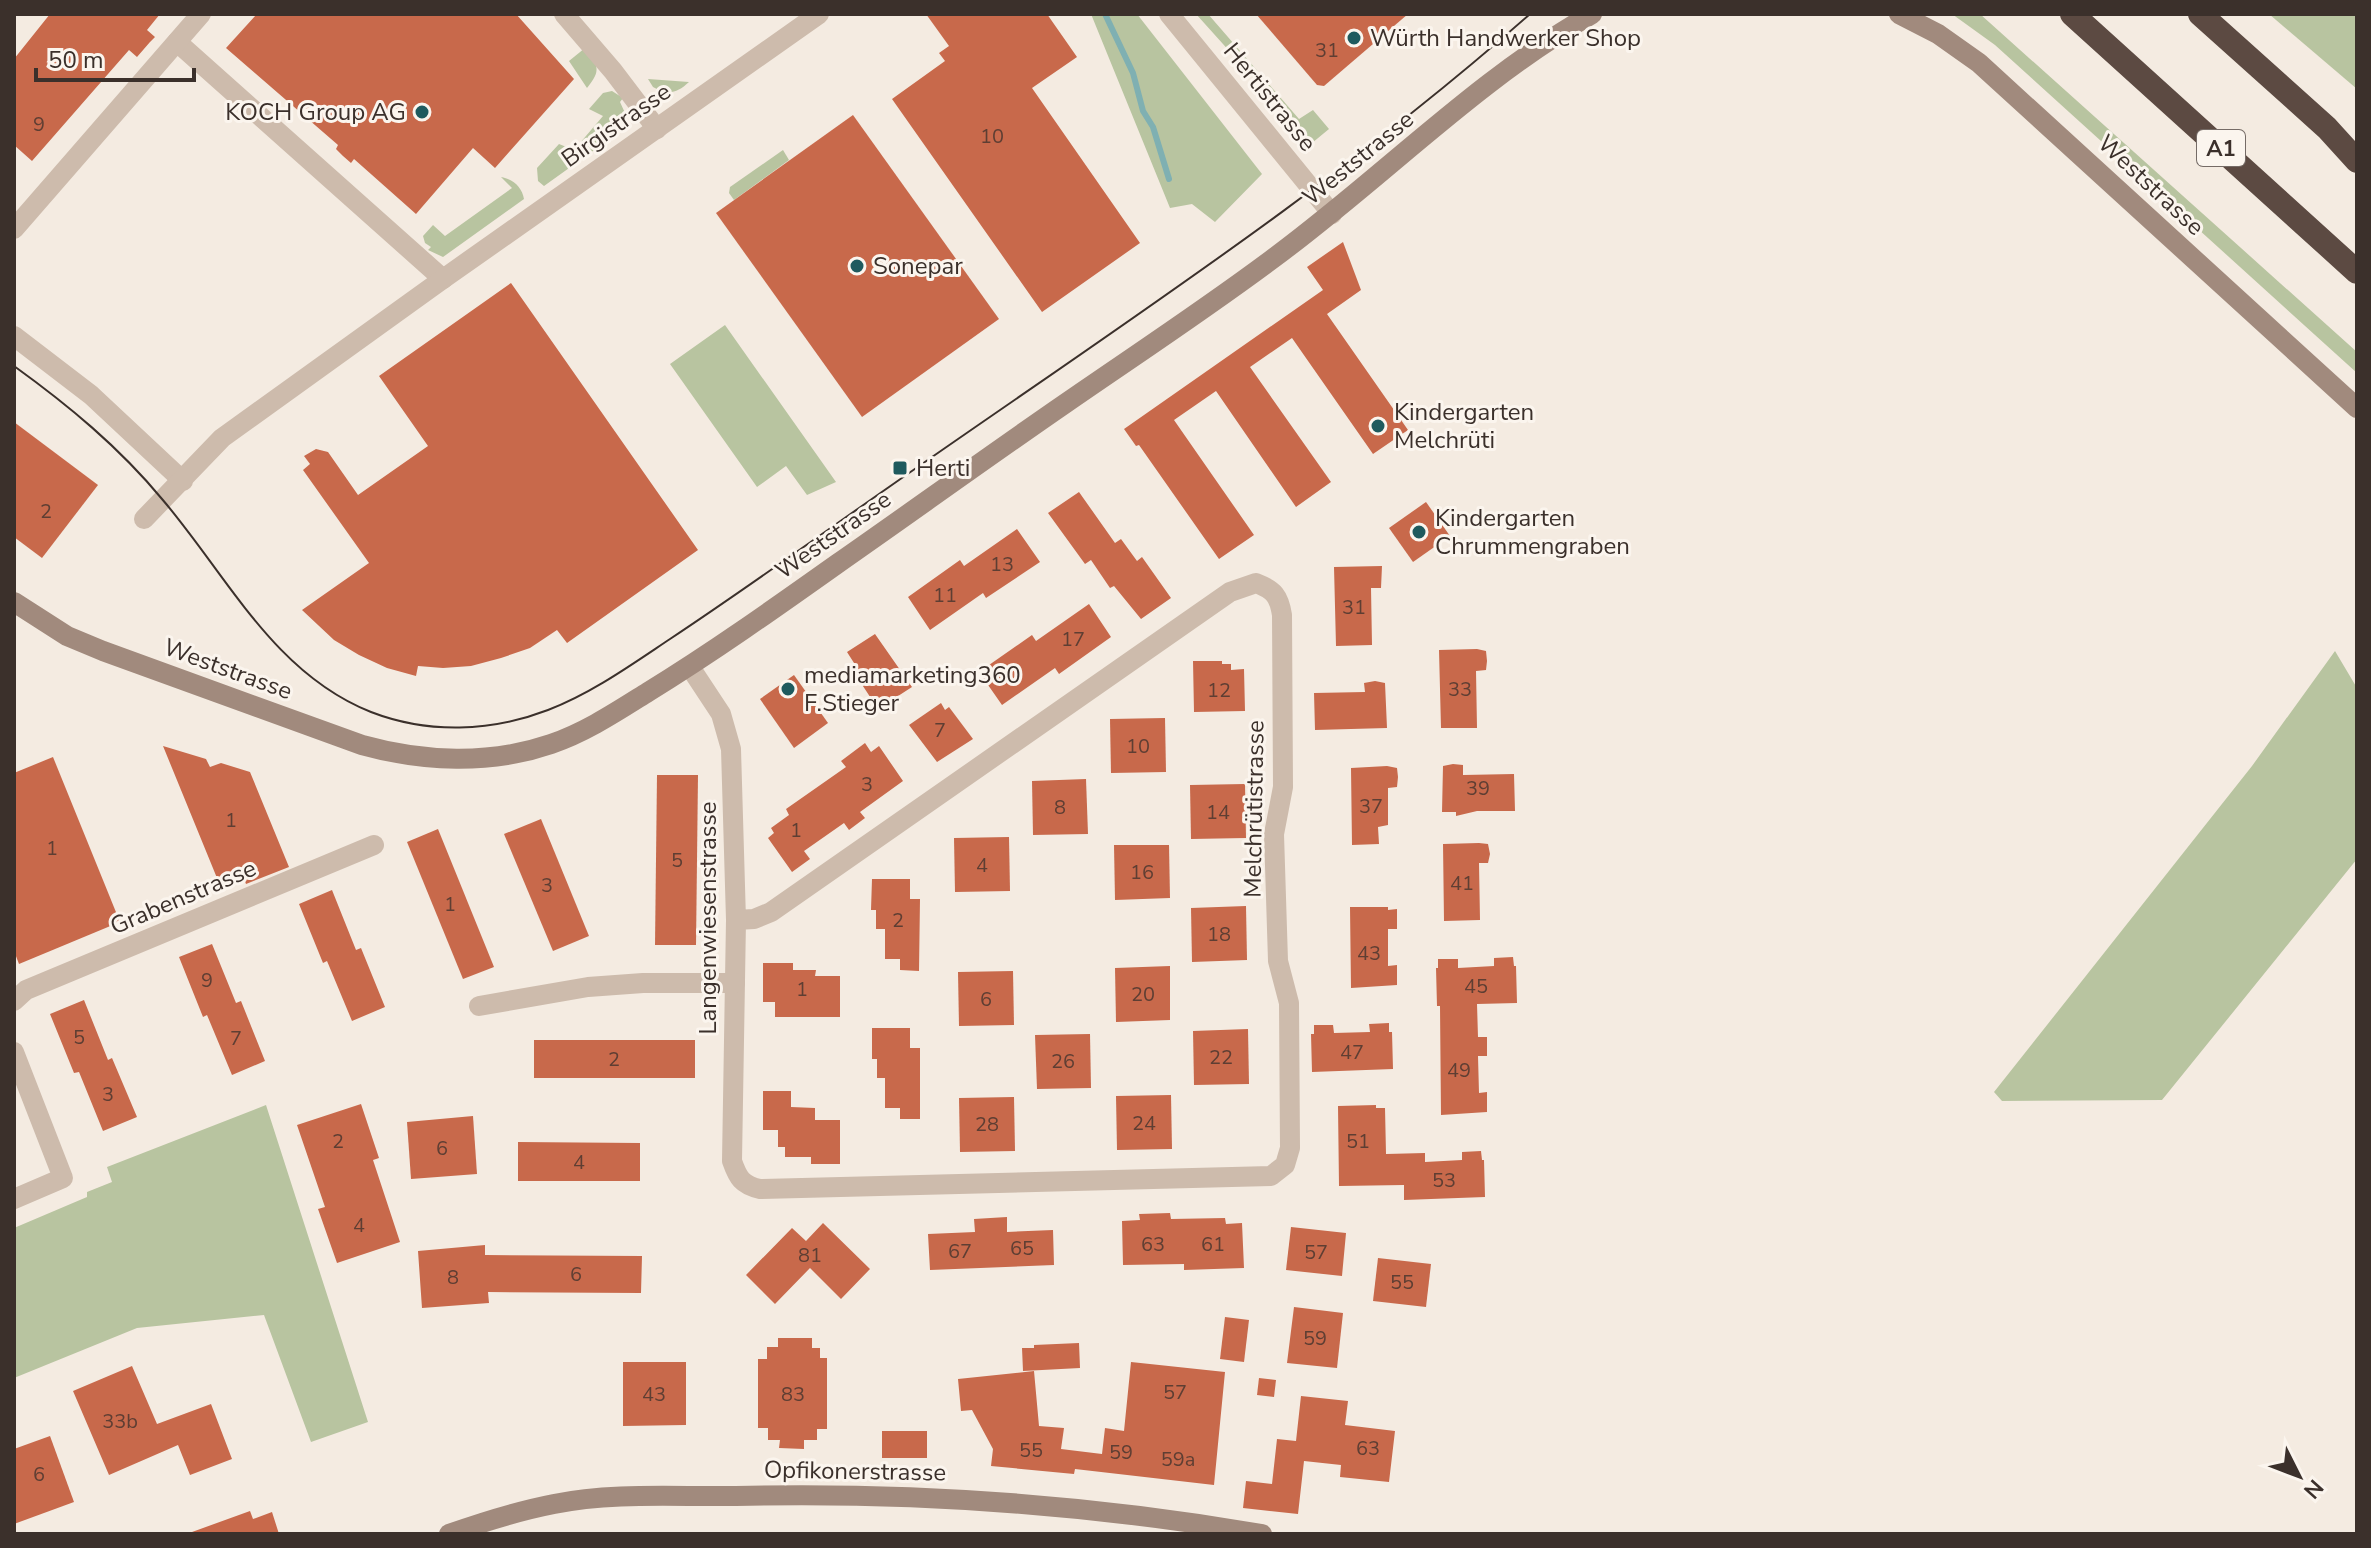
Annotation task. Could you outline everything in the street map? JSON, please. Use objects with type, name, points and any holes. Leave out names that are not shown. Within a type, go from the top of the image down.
[{"type":"highway","name":"A1","points":[[2072,14],[2357,272]]},
{"type":"highway","points":[[2200,14],[2327,128],[2357,150]]},
{"type":"highway","points":[[2327,128],[2357,161]]},
{"type":"main road","name":"Weststrasse","points":[[17,611],[134,664],[362,745],[428,759],[510,755],[548,745],[585,730],[690,667],[1217,299],[1332,214],[1510,68],[1592,14]]},
{"type":"main road","name":"Weststrasse","points":[[1899,14],[1938,34],[1979,63],[2357,408]]},
{"type":"main road","name":"Opfikonerstrasse","points":[[449,1534],[488,1520],[556,1503],[608,1498],[770,1495],[986,1500],[1151,1515],[1211,1530],[1262,1534]]},
{"type":"street","points":[[14,229],[201,14]]},
{"type":"street","points":[[564,14],[657,129]]},
{"type":"street","name":"Birgistrasse","points":[[144,519],[222,438],[819,14]]},
{"type":"street","name":"Hertistrasse","points":[[1169,14],[1332,214]]},
{"type":"street","points":[[177,42],[443,279]]},
{"type":"street","points":[[14,336],[91,395],[183,481]]},
{"type":"street","name":"Melchrütistrasse","points":[[736,920],[754,919],[771,912],[1230,592],[1256,583],[1272,590],[1279,599],[1282,615],[1283,787],[1274,834],[1278,961],[1289,1003],[1290,1148],[1285,1165],[1271,1176],[1259,1177],[1062,1183],[760,1189],[739,1179]]},
{"type":"street","name":"Langenwiesenstrasse","points":[[690,667],[721,714],[731,749],[736,920],[732,1161],[739,1179]]},
{"type":"street","name":"Grabenstrasse","points":[[14,1001],[26,990],[374,845]]},
{"type":"street","points":[[479,1006],[588,987],[643,983],[735,983]]},
{"type":"street","points":[[14,1052],[63,1178],[14,1199]]},
{"type":"green space","points":[[1091,14],[1137,14],[1262,174],[1215,222],[1192,204],[1170,208]]},
{"type":"green space","points":[[1196,14],[1208,14],[1299,119],[1313,110],[1329,129],[1312,143]]},
{"type":"green space","points":[[1952,14],[1980,14],[2357,352],[2357,373],[1995,45]]},
{"type":"green space","points":[[2269,14],[2357,14],[2357,89]]},
{"type":"green space","points":[[585,48],[596,68],[595,77],[587,88],[569,61]]},
{"type":"green space","points":[[648,79],[689,82],[676,91],[668,92],[653,87]]},
{"type":"green space","points":[[612,91],[623,98],[620,102],[625,113],[623,124],[618,123],[621,128],[618,133],[544,186],[538,181],[537,168],[559,144],[574,150],[603,116],[589,109],[603,93]]},
{"type":"green space","points":[[783,150],[789,160],[734,200],[729,193],[730,187]]},
{"type":"green space","points":[[501,177],[516,184],[524,199],[443,257],[428,250],[431,247],[425,243],[423,236],[433,225],[445,236],[512,188]]},
{"type":"green space","points":[[725,325],[836,482],[807,495],[786,466],[757,487],[670,364]]},
{"type":"green space","points":[[2335,651],[2357,688],[2357,859],[2162,1100],[2002,1101],[1994,1092],[2252,766]]},
{"type":"green space","points":[[266,1105],[368,1422],[311,1442],[264,1315],[137,1328],[14,1378],[14,1228],[87,1197],[87,1192],[112,1182],[107,1167]]},
{"type":"building","points":[[50,14],[160,14],[147,30],[155,37],[137,57],[129,50],[32,161],[14,145],[14,59]]},
{"type":"building","name":"KOCH Group AG","points":[[257,14],[516,14],[574,79],[495,168],[473,148],[416,214],[354,159],[351,163],[336,149],[338,145],[226,48]]},
{"type":"building","points":[[926,14],[1047,14],[1077,57],[1032,88],[1140,243],[1042,312],[892,99],[945,61],[939,53],[949,46]]},
{"type":"building","points":[[1256,14],[1408,14],[1324,86],[1317,85]]},
{"type":"building","name":"Sonepar","points":[[853,115],[999,319],[862,417],[716,213]]},
{"type":"building","points":[[1343,242],[1361,290],[1327,314],[1408,430],[1373,454],[1292,338],[1250,367],[1331,482],[1296,507],[1216,391],[1174,420],[1254,535],[1219,559],[1139,445],[1136,446],[1124,429],[1323,290],[1307,267]]},
{"type":"building","points":[[511,283],[698,550],[567,643],[557,630],[530,648],[471,666],[418,666],[416,676],[387,668],[334,640],[302,610],[369,563],[303,470],[310,464],[304,456],[316,449],[328,452],[358,495],[428,446],[379,376]]},
{"type":"building","points":[[14,422],[98,485],[42,558],[14,537]]},
{"type":"building","points":[[1079,492],[1115,543],[1121,539],[1137,561],[1142,557],[1171,598],[1141,619],[1114,586],[1110,588],[1091,560],[1085,564],[1048,513]]},
{"type":"building","name":"Kindergarten Chrummengraben","points":[[1426,502],[1450,536],[1413,562],[1389,528]]},
{"type":"building","points":[[1017,529],[1040,562],[986,598],[983,593],[930,630],[908,597],[960,560],[964,566]]},
{"type":"building","points":[[1382,566],[1381,588],[1371,588],[1372,645],[1336,646],[1334,567]]},
{"type":"building","points":[[1089,604],[1111,637],[1059,674],[1055,668],[1002,705],[979,672],[1032,635],[1036,641]]},
{"type":"building","points":[[875,634],[912,687],[878,709],[859,680],[863,677],[847,652]]},
{"type":"building","points":[[1439,650],[1486,651],[1487,661],[1486,670],[1476,671],[1477,728],[1441,728]]},
{"type":"building","points":[[1193,661],[1222,661],[1222,664],[1231,664],[1231,670],[1244,669],[1245,711],[1194,712]]},
{"type":"building","points":[[794,675],[828,723],[794,748],[760,699]]},
{"type":"building","points":[[1364,683],[1385,683],[1387,728],[1315,730],[1314,693],[1365,692]]},
{"type":"building","points":[[941,703],[945,710],[949,707],[973,739],[937,762],[909,725]]},
{"type":"building","points":[[1165,718],[1166,772],[1111,773],[1110,719]]},
{"type":"building","points":[[865,743],[871,752],[879,746],[903,781],[860,812],[865,818],[849,830],[844,823],[804,851],[810,859],[792,872],[768,838],[774,833],[771,828],[789,815],[786,809],[846,767],[841,761]]},
{"type":"building","points":[[163,746],[206,759],[210,767],[221,763],[250,772],[289,867],[246,884],[240,868],[217,878]]},
{"type":"building","points":[[53,757],[120,922],[19,964],[14,951],[14,773]]},
{"type":"building","points":[[1463,765],[1463,775],[1514,774],[1515,811],[1477,811],[1456,816],[1456,812],[1442,812],[1443,766]]},
{"type":"building","points":[[1351,768],[1397,768],[1398,777],[1397,787],[1388,788],[1388,825],[1378,827],[1379,844],[1352,845]]},
{"type":"building","points":[[657,775],[698,775],[696,945],[655,945]]},
{"type":"building","points":[[1086,779],[1088,834],[1033,835],[1032,781]]},
{"type":"building","points":[[1245,784],[1246,838],[1191,839],[1190,785]]},
{"type":"building","points":[[541,819],[589,936],[553,951],[504,834]]},
{"type":"building","points":[[438,829],[494,967],[463,979],[407,842]]},
{"type":"building","points":[[1009,837],[1010,891],[955,892],[954,838]]},
{"type":"building","points":[[1443,844],[1488,844],[1490,854],[1488,863],[1479,863],[1480,920],[1444,921]]},
{"type":"building","points":[[1114,845],[1169,845],[1170,898],[1115,900]]},
{"type":"building","points":[[872,879],[910,879],[910,899],[920,899],[919,971],[900,970],[900,959],[885,959],[885,929],[876,929],[876,910],[871,910]]},
{"type":"building","points":[[332,890],[356,950],[361,948],[385,1007],[352,1021],[327,961],[323,963],[299,904]]},
{"type":"building","points":[[1246,906],[1247,960],[1192,962],[1191,908]]},
{"type":"building","points":[[1350,907],[1397,909],[1397,929],[1388,929],[1388,966],[1397,965],[1397,985],[1351,988]]},
{"type":"building","points":[[212,944],[236,1003],[241,1001],[265,1061],[232,1075],[207,1015],[203,1017],[179,957]]},
{"type":"building","points":[[1513,957],[1517,1003],[1477,1004],[1478,1037],[1487,1037],[1487,1056],[1478,1056],[1479,1093],[1487,1092],[1487,1112],[1441,1115],[1438,959],[1458,959],[1458,968],[1494,966],[1494,958]]},
{"type":"building","points":[[763,963],[793,963],[793,970],[816,970],[815,976],[840,976],[840,1017],[775,1017],[775,1002],[763,1002]]},
{"type":"building","points":[[1170,966],[1170,1020],[1116,1022],[1115,968]]},
{"type":"building","points":[[1013,971],[1014,1025],[959,1026],[958,972]]},
{"type":"building","points":[[84,1000],[108,1060],[112,1058],[137,1117],[103,1131],[79,1072],[74,1073],[50,1014]]},
{"type":"building","points":[[1389,1023],[1393,1069],[1312,1072],[1311,1034],[1314,1034],[1314,1025],[1333,1025],[1334,1033],[1370,1032],[1369,1024]]},
{"type":"building","points":[[872,1028],[910,1028],[910,1048],[920,1048],[920,1119],[900,1119],[900,1108],[885,1108],[885,1078],[877,1078],[877,1059],[872,1059]]},
{"type":"building","points":[[1248,1029],[1249,1084],[1194,1085],[1193,1031]]},
{"type":"building","points":[[1090,1034],[1091,1088],[1037,1089],[1035,1035]]},
{"type":"building","points":[[534,1040],[695,1040],[695,1078],[534,1078]]},
{"type":"building","points":[[763,1091],[791,1091],[791,1107],[815,1108],[815,1120],[840,1120],[840,1164],[811,1164],[811,1157],[785,1157],[785,1147],[778,1147],[778,1130],[763,1130]]},
{"type":"building","points":[[1171,1095],[1172,1149],[1117,1150],[1116,1096]]},
{"type":"building","points":[[1014,1097],[1015,1151],[960,1152],[959,1098]]},
{"type":"building","points":[[361,1104],[379,1158],[373,1160],[400,1242],[337,1263],[318,1209],[325,1207],[297,1125]]},
{"type":"building","points":[[1376,1105],[1376,1108],[1385,1108],[1386,1154],[1425,1153],[1425,1162],[1462,1160],[1462,1152],[1481,1151],[1485,1197],[1404,1200],[1404,1185],[1339,1186],[1338,1106]]},
{"type":"building","points":[[473,1116],[477,1174],[411,1179],[407,1122]]},
{"type":"building","points":[[518,1142],[640,1143],[640,1181],[518,1181]]},
{"type":"building","points":[[1170,1213],[1171,1219],[1225,1218],[1226,1224],[1242,1223],[1244,1268],[1184,1270],[1184,1264],[1123,1265],[1122,1221],[1140,1220],[1139,1214]]},
{"type":"building","points":[[1007,1217],[1007,1232],[1053,1230],[1054,1265],[930,1270],[928,1234],[975,1232],[974,1219]]},
{"type":"building","points":[[823,1223],[870,1269],[841,1299],[810,1268],[775,1304],[746,1275],[792,1228],[806,1241]]},
{"type":"building","points":[[1291,1227],[1346,1233],[1342,1276],[1286,1270]]},
{"type":"building","points":[[485,1245],[485,1255],[642,1256],[641,1293],[488,1292],[489,1303],[422,1308],[418,1251]]},
{"type":"building","points":[[1378,1258],[1431,1264],[1426,1307],[1373,1301]]},
{"type":"building","points":[[1294,1307],[1343,1313],[1337,1368],[1287,1363]]},
{"type":"building","points":[[1225,1317],[1249,1320],[1244,1362],[1220,1359]]},
{"type":"building","points":[[778,1338],[812,1338],[812,1348],[820,1348],[820,1358],[827,1358],[827,1429],[817,1429],[817,1440],[804,1440],[804,1449],[779,1448],[780,1440],[768,1440],[768,1428],[758,1428],[758,1359],[767,1359],[767,1347],[778,1347]]},
{"type":"building","points":[[1079,1343],[1080,1368],[1023,1371],[1022,1348]]},
{"type":"building","points":[[623,1362],[686,1362],[686,1425],[623,1426]]},
{"type":"building","points":[[1131,1362],[1225,1372],[1214,1485],[1075,1469],[1074,1474],[991,1466],[993,1449],[972,1410],[961,1411],[958,1379],[1034,1371],[1039,1426],[1064,1428],[1061,1449],[1102,1454],[1105,1428],[1124,1431]]},
{"type":"building","points":[[132,1366],[157,1424],[211,1404],[232,1459],[190,1475],[178,1445],[109,1475],[73,1391]]},
{"type":"building","points":[[1259,1378],[1276,1380],[1274,1397],[1257,1395]]},
{"type":"building","points":[[1301,1396],[1348,1401],[1345,1425],[1395,1431],[1389,1482],[1340,1477],[1341,1465],[1304,1461],[1298,1514],[1243,1508],[1246,1481],[1272,1484],[1277,1439],[1296,1441]]},
{"type":"building","points":[[882,1431],[927,1431],[927,1458],[882,1458]]},
{"type":"building","points":[[50,1436],[74,1502],[14,1524],[14,1449]]},
{"type":"building","points":[[250,1511],[253,1519],[272,1512],[279,1534],[192,1534],[192,1532]]},
{"type":"waterway","points":[[1105,14],[1133,73],[1143,111],[1153,127],[1169,179]]},
{"type":"tram line","points":[[14,366],[111,444],[186,528],[254,619],[306,673],[337,695],[393,719],[460,728],[504,723],[548,710],[596,687],[725,602],[1297,201],[1454,79],[1530,14]]},
{"type":"place","name":"Würth Handwerker Shop","points":[[1354,38]]},
{"type":"place","name":"KOCH Group AG","points":[[422,112]]},
{"type":"place","name":"Sonepar","points":[[857,266]]},
{"type":"place","name":"Kindergarten Melchrüti","points":[[1378,426]]},
{"type":"place","name":"Herti","points":[[900,468]]},
{"type":"place","name":"Kindergarten Chrummengraben","points":[[1419,532]]},
{"type":"place","name":"mediamarketing360 F.Stieger","points":[[788,689]]}]
